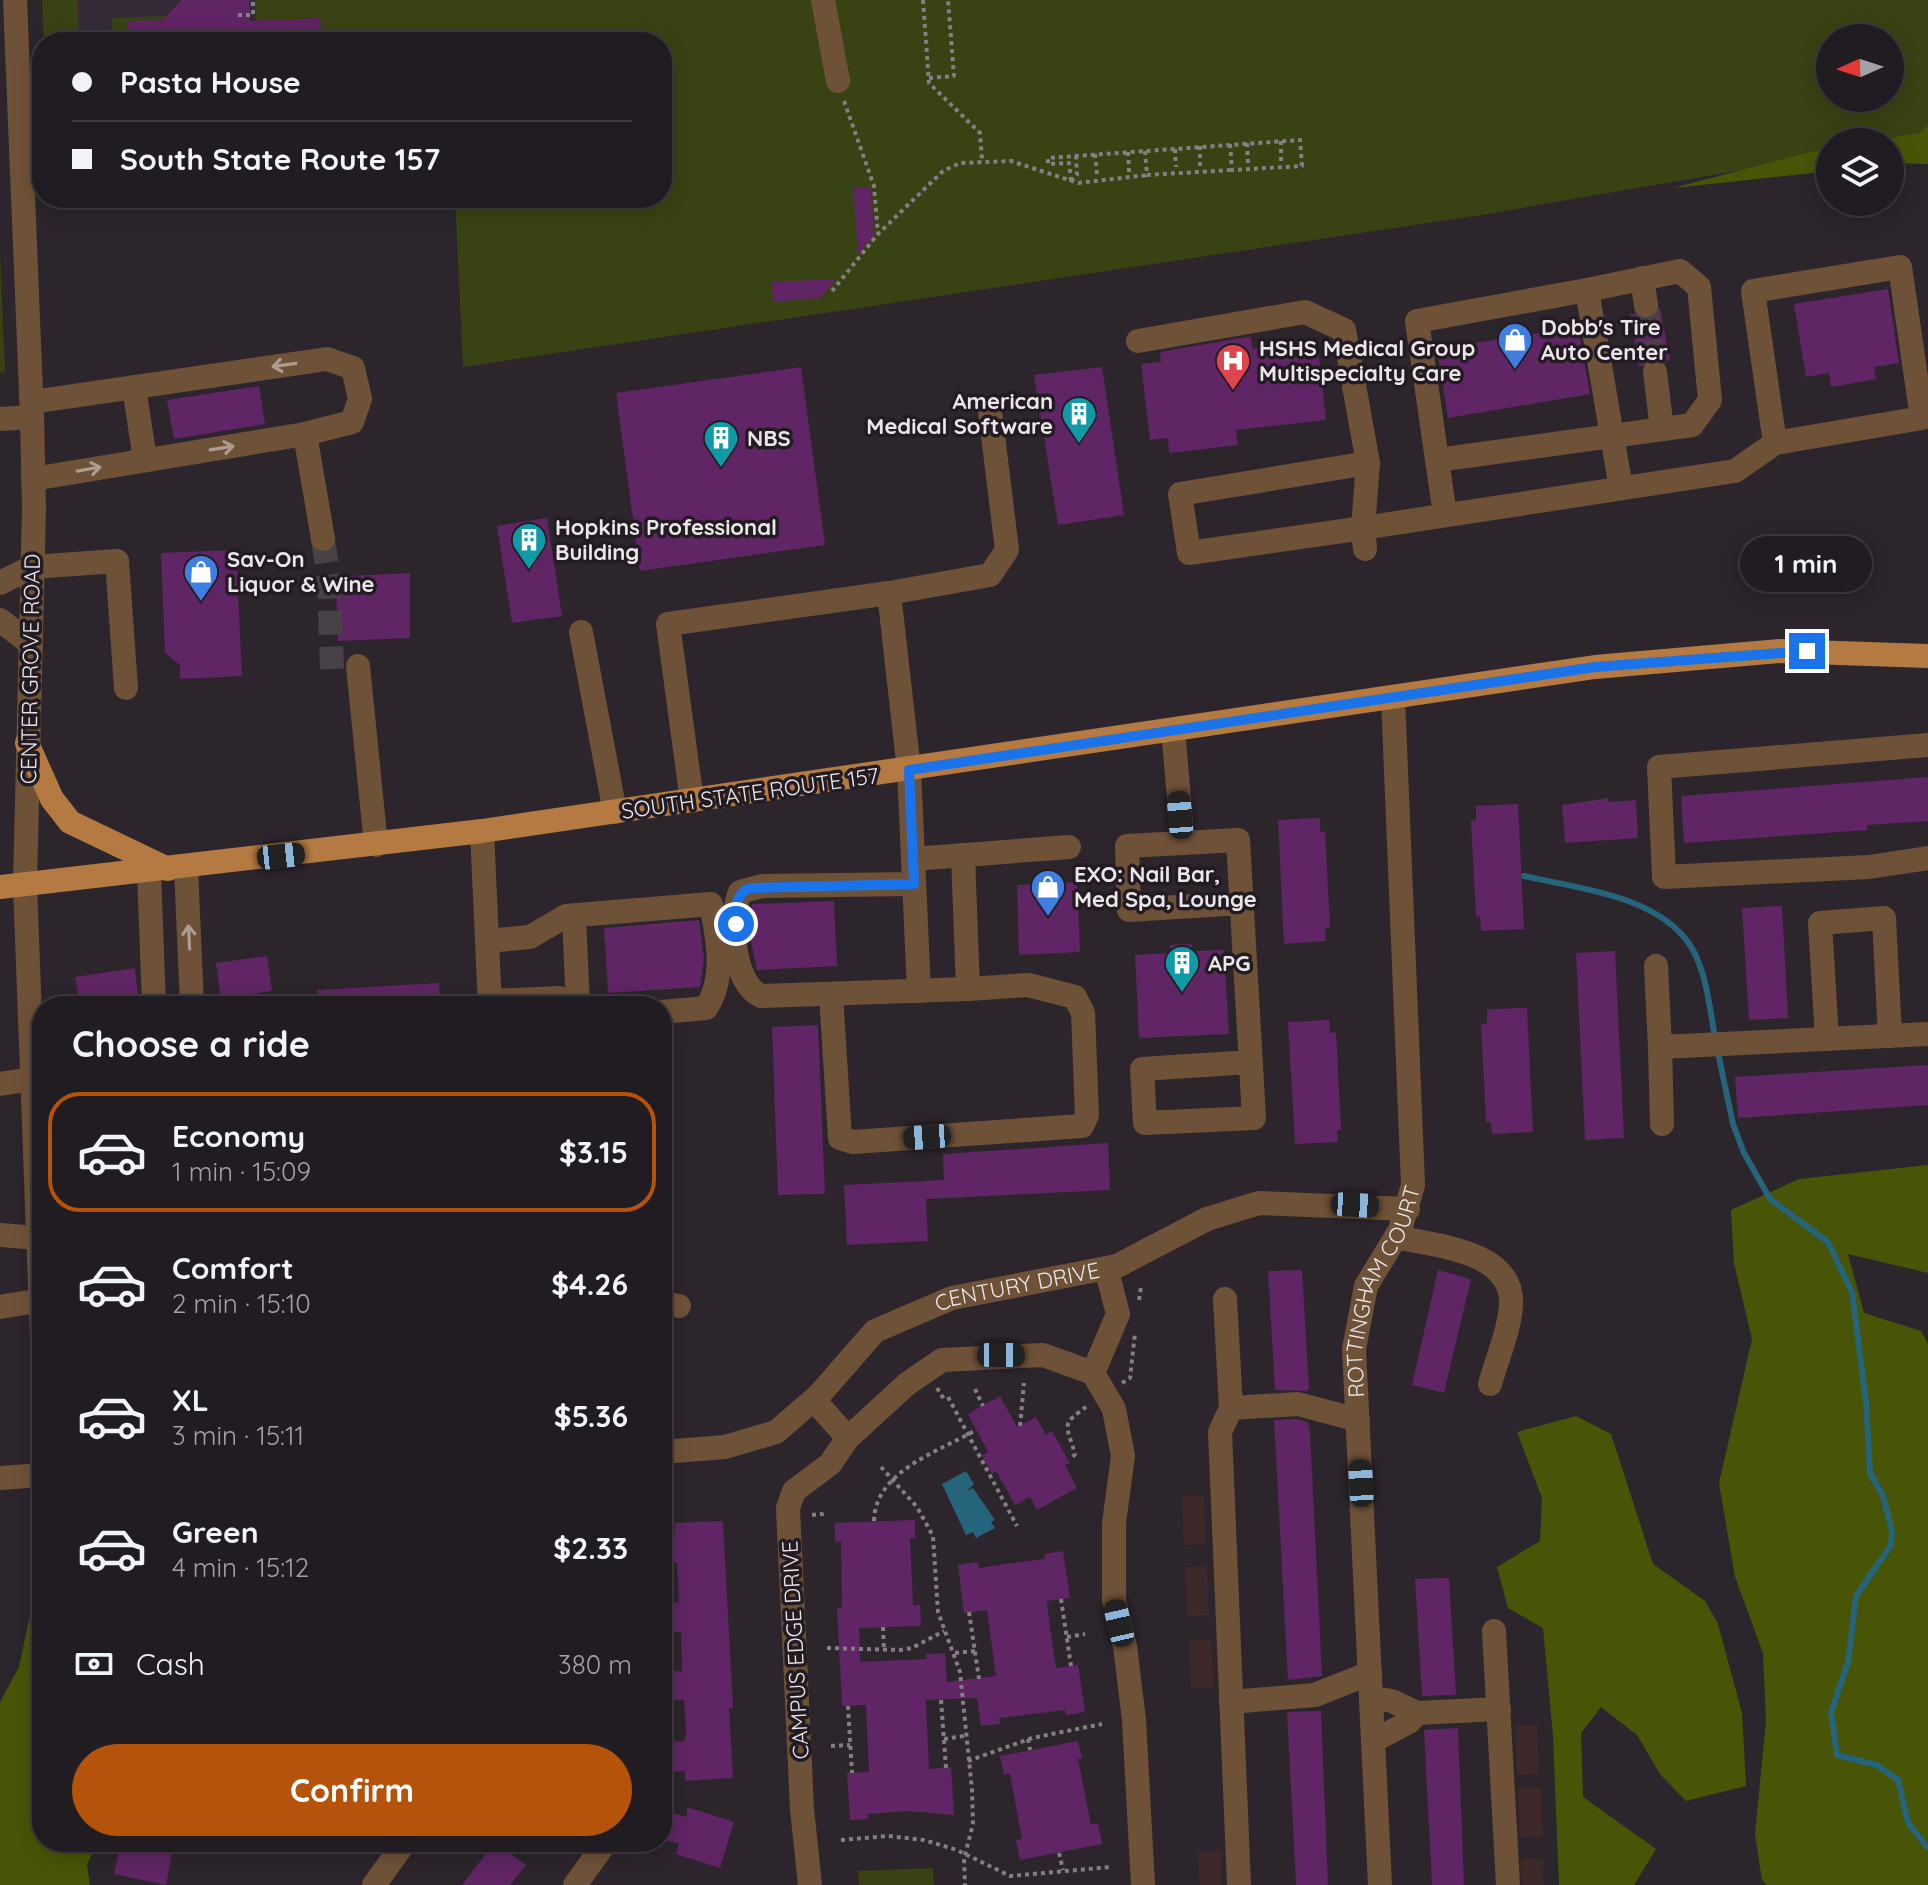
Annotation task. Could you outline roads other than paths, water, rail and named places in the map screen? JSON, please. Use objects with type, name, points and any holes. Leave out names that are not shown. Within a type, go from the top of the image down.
[{"type":"main road","name":"SOUTH STATE ROUTE 157","points":[[0,887],[482,831],[1595,667],[1780,651],[1928,656]]},
{"type":"main road","points":[[27,743],[52,799],[70,822],[168,869]]},
{"type":"street","name":"CENTER GROVE ROAD","points":[[15,0],[32,409],[31,644],[25,885],[32,1079]]},
{"type":"street","points":[[823,0],[838,81]]},
{"type":"street","points":[[1368,463],[1180,494],[1189,553],[1364,538],[1445,515],[1735,471],[1775,443],[1922,418],[1900,267],[1753,291],[1775,443]]},
{"type":"street","points":[[1437,460],[1692,425],[1710,400],[1699,287],[1680,271],[1417,321],[1437,460],[1445,515]]},
{"type":"street","points":[[1642,278],[1646,305]]},
{"type":"street","points":[[1587,290],[1621,488]]},
{"type":"street","points":[[1138,341],[1305,312],[1344,330],[1368,463],[1364,538]]},
{"type":"street","points":[[0,419],[134,387],[327,359],[353,368],[360,399],[352,422],[305,434],[33,479]]},
{"type":"street","points":[[1655,372],[1662,429]]},
{"type":"street","points":[[134,387],[145,460]]},
{"type":"street","points":[[692,801],[668,624],[889,593],[990,575],[1007,550],[990,411]]},
{"type":"street","points":[[305,434],[323,539]]},
{"type":"street","points":[[0,583],[32,567],[117,561],[126,688]]},
{"type":"street","points":[[889,593],[909,770],[919,991]]},
{"type":"street","points":[[0,620],[31,644]]},
{"type":"street","points":[[581,632],[615,812]]},
{"type":"street","points":[[358,666],[376,845]]},
{"type":"street","name":"ROTTINGHAM COURT","points":[[1380,1885],[1356,1324],[1366,1286],[1396,1237],[1408,1209],[1413,1185],[1393,697]]},
{"type":"street","points":[[1173,730],[1183,843]]},
{"type":"street","points":[[1928,745],[1659,767],[1664,877],[1869,867],[1928,858]]},
{"type":"street","points":[[482,831],[490,996]]},
{"type":"street","points":[[1242,903],[1129,910],[1127,846],[1238,840],[1242,903],[1251,1062],[1254,1118],[1145,1123],[1142,1069],[1251,1062]]},
{"type":"street","points":[[913,859],[1069,847]]},
{"type":"street","points":[[963,855],[968,989]]},
{"type":"street","points":[[155,996],[168,869]]},
{"type":"street","points":[[168,869],[190,996]]},
{"type":"street","points":[[831,994],[840,1138],[853,1142],[1082,1126],[1087,1115],[1083,1013],[1075,997],[1028,985],[761,996],[745,984],[737,967],[736,902],[740,892],[762,886],[914,884]]},
{"type":"street","points":[[487,941],[530,937],[574,916],[711,904],[718,936],[717,993],[706,1008],[672,1011]]},
{"type":"street","points":[[574,916],[578,996]]},
{"type":"street","points":[[1827,1039],[1820,923],[1884,918],[1890,1036]]},
{"type":"street","points":[[1656,966],[1662,1124]]},
{"type":"street","points":[[1660,1047],[1928,1034]]},
{"type":"street","points":[[0,1084],[32,1079]]},
{"type":"street","name":"CENTURY DRIVE","points":[[672,1451],[725,1447],[776,1432],[814,1400],[875,1331],[952,1298],[1117,1266],[1207,1219],[1259,1203],[1408,1209]]},
{"type":"street","points":[[0,1235],[32,1238]]},
{"type":"street","points":[[1396,1237],[1473,1256],[1494,1265],[1504,1277],[1511,1306],[1490,1384]]},
{"type":"street","points":[[1106,1268],[1118,1314],[1093,1373],[1114,1409],[1123,1456],[1114,1523],[1114,1600],[1125,1646],[1134,1720],[1143,1885]]},
{"type":"street","points":[[1225,1299],[1231,1408],[1220,1432],[1239,1885]]},
{"type":"street","points":[[0,1307],[32,1302]]},
{"type":"street","name":"CAMPUS EDGE DRIVE","points":[[810,1885],[802,1809],[788,1508],[794,1491],[830,1464],[848,1438],[907,1384],[942,1360],[1043,1355],[1093,1373]]},
{"type":"street","points":[[814,1400],[848,1438]]},
{"type":"street","points":[[1231,1408],[1298,1404],[1358,1420]]},
{"type":"street","points":[[0,1478],[32,1476]]},
{"type":"street","points":[[1494,1631],[1508,1885]]},
{"type":"street","points":[[1231,1702],[1315,1695],[1370,1673]]},
{"type":"street","points":[[1372,1698],[1392,1701],[1417,1713],[1499,1709]]},
{"type":"street","points":[[1373,1741],[1409,1722],[1417,1713]]},
{"type":"street","points":[[374,1885],[398,1852]]},
{"type":"street","points":[[575,1885],[599,1852]]},
{"type":"water","points":[[966,1471],[974,1484],[967,1491],[973,1488],[995,1520],[991,1522],[995,1528],[976,1538],[973,1532],[966,1535],[942,1484]]},
{"type":"waterway","points":[[1524,876],[1631,902],[1669,923],[1684,937],[1697,959],[1706,985],[1715,1037]]},
{"type":"waterway","points":[[1717,1048],[1733,1124],[1744,1153],[1770,1199],[1828,1242],[1852,1292],[1866,1402],[1870,1473],[1883,1496],[1892,1531],[1891,1545],[1856,1596],[1848,1662],[1831,1712],[1837,1755],[1877,1765],[1898,1780],[1908,1823],[1928,1848]]},
{"type":"tunnel","points":[[1646,305],[1655,372]]},
{"type":"tunnel","points":[[323,539],[329,580],[332,669]]},
{"type":"place","name":"Dobb's Tire Auto Center","points":[[1515,371]]},
{"type":"place","name":"HSHS Medical Group Multispecialty Care","points":[[1233,392]]},
{"type":"place","name":"American Medical Software","points":[[1079,445]]},
{"type":"place","name":"NBS","points":[[721,469]]},
{"type":"place","name":"Hopkins Professional Building","points":[[529,571]]},
{"type":"place","name":"Sav-On Liquor & Wine","points":[[201,603]]},
{"type":"place","name":"EXO: Nail Bar, Med Spa, Lounge","points":[[1048,918]]},
{"type":"place","name":"APG","points":[[1182,994]]}]
